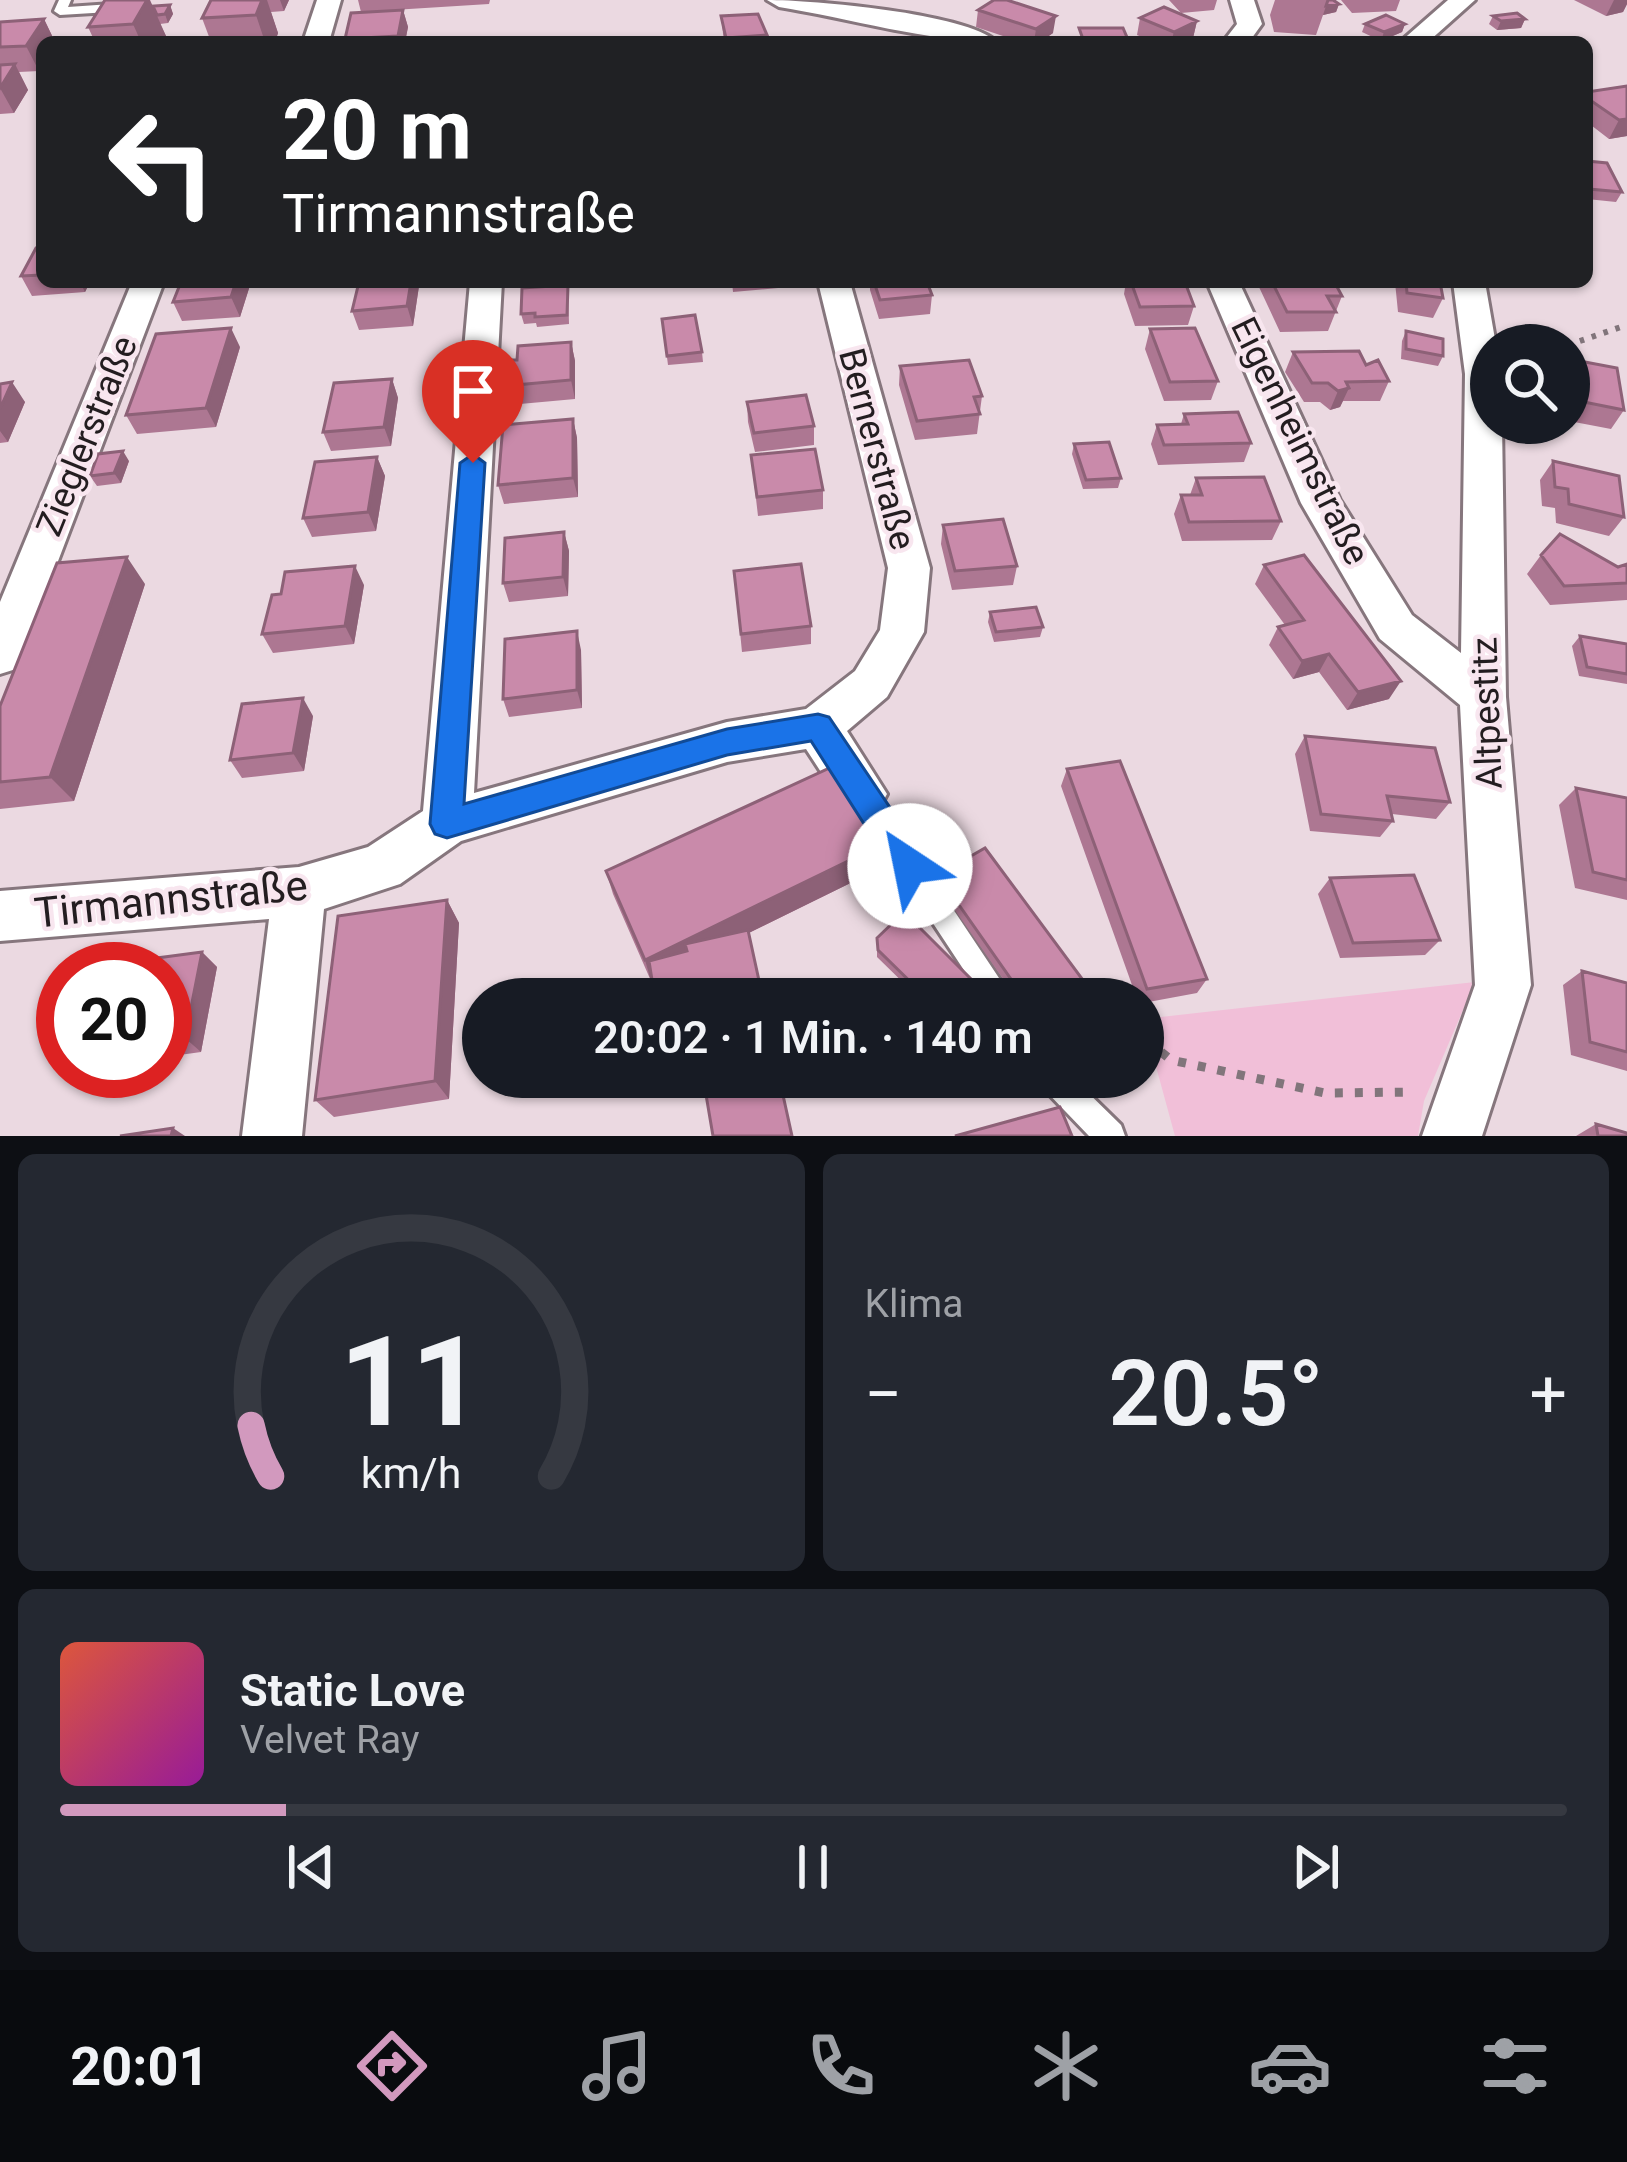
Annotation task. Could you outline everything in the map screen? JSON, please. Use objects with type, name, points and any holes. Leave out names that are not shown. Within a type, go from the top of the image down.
[{"type":"street","points":[[318,36],[329,0]]},
{"type":"street","points":[[778,0],[884,16],[961,36]]},
{"type":"street","points":[[1241,36],[1250,24],[1242,0]]},
{"type":"street","points":[[1420,36],[1463,0]]},
{"type":"street","name":"Zieglerstraße","points":[[0,656],[146,288]]},
{"type":"street","points":[[447,824],[486,288]]},
{"type":"street","name":"Bernerstraße","points":[[818,727],[871,684],[902,632],[909,568],[836,288]]},
{"type":"street","name":"Eigenheimstraße","points":[[1226,288],[1321,503],[1396,627],[1483,697]]},
{"type":"street","name":"Altpestitz","points":[[1458,1114],[1503,985],[1483,697],[1483,374],[1470,288]]},
{"type":"street","points":[[818,727],[862,794]]},
{"type":"street","name":"Tirmannstraße","points":[[0,916],[299,892],[382,867],[447,824],[727,742],[818,727]]},
{"type":"street","points":[[272,1136],[299,892]]},
{"type":"lane","points":[[65,0],[60,10],[140,6]]},
{"type":"lane","points":[[862,794],[985,978]]},
{"type":"lane","points":[[1073,1098],[1110,1136]]},
{"type":"path","points":[[1590,338],[1627,325]]},
{"type":"path","points":[[1164,1054],[1190,1065],[1324,1093],[1458,1114]]},
{"type":"shaded area","points":[[1475,982],[1424,1101],[1418,1136],[1175,1136],[1164,1096],[1164,1017]]},
{"type":"building","points":[[105,0],[147,0],[133,24],[88,27]]},
{"type":"building","points":[[211,0],[262,0],[256,15],[202,18]]},
{"type":"building","points":[[994,0],[1056,16],[1036,29],[978,10]]},
{"type":"building","points":[[170,5],[165,14],[157,15],[153,6]]},
{"type":"building","points":[[1164,7],[1197,21],[1174,32],[1140,18]]},
{"type":"building","points":[[403,10],[398,36],[346,36],[351,13]]},
{"type":"building","points":[[1517,13],[1525,19],[1501,21],[1493,16]]},
{"type":"building","points":[[758,14],[767,35],[726,36],[721,16]]},
{"type":"building","points":[[1386,15],[1405,24],[1384,32],[1365,24]]},
{"type":"building","points":[[44,19],[26,46],[0,47],[0,22]]},
{"type":"building","points":[[1079,28],[1123,28],[1126,36],[1082,36]]},
{"type":"building","points":[[15,64],[0,88],[0,65]]},
{"type":"building","points":[[1627,86],[1627,119],[1619,120],[1593,102],[1593,91]]},
{"type":"building","points":[[1593,162],[1607,163],[1622,192],[1593,189]]},
{"type":"building","points":[[36,248],[36,275],[21,276]]},
{"type":"building","points":[[179,288],[234,288],[231,297],[173,302]]},
{"type":"building","points":[[358,288],[410,288],[407,306],[352,311]]},
{"type":"building","points":[[522,288],[568,288],[567,315],[521,314]]},
{"type":"building","points":[[876,288],[929,288],[932,295],[880,300]]},
{"type":"building","points":[[1133,288],[1187,288],[1194,306],[1140,307]]},
{"type":"building","points":[[1275,288],[1338,288],[1342,296],[1327,296],[1336,312],[1287,312]]},
{"type":"building","points":[[1407,288],[1441,288],[1443,298],[1407,293]]},
{"type":"building","points":[[695,315],[702,352],[667,356],[662,319]]},
{"type":"building","points":[[231,328],[206,408],[126,415],[156,334]]},
{"type":"building","points":[[1195,328],[1218,381],[1170,382],[1150,329]]},
{"type":"building","points":[[1406,331],[1443,339],[1443,356],[1406,349]]},
{"type":"building","points":[[571,342],[571,380],[515,385],[516,372],[506,373],[507,360],[517,360],[518,346]]},
{"type":"building","points":[[1359,351],[1366,365],[1378,360],[1389,381],[1346,382],[1349,388],[1338,391],[1328,383],[1312,383],[1293,352]]},
{"type":"building","points":[[969,360],[982,396],[974,397],[980,414],[917,421],[900,366]]},
{"type":"building","points":[[1590,363],[1617,368],[1624,410],[1590,403]]},
{"type":"building","points":[[392,379],[384,427],[323,432],[334,383]]},
{"type":"building","points":[[12,382],[0,409],[0,384]]},
{"type":"building","points":[[806,395],[814,426],[754,433],[747,402]]},
{"type":"building","points":[[1238,412],[1251,443],[1164,445],[1157,425],[1188,424],[1184,414]]},
{"type":"building","points":[[573,419],[573,478],[498,485],[503,425]]},
{"type":"building","points":[[1109,442],[1121,478],[1086,480],[1074,444]]},
{"type":"building","points":[[815,449],[823,490],[757,497],[751,455]]},
{"type":"building","points":[[123,451],[114,473],[90,476],[98,454]]},
{"type":"building","points":[[377,457],[368,512],[303,518],[315,462]]},
{"type":"building","points":[[1553,461],[1619,476],[1624,517],[1569,504],[1568,489],[1555,487]]},
{"type":"building","points":[[1264,477],[1281,521],[1189,522],[1181,495],[1202,495],[1196,478]]},
{"type":"building","points":[[1003,519],[1017,566],[955,571],[943,525]]},
{"type":"building","points":[[564,532],[563,577],[503,583],[505,538]]},
{"type":"building","points":[[1560,534],[1618,567],[1627,564],[1627,583],[1564,586],[1541,555]]},
{"type":"building","points":[[1304,555],[1401,681],[1358,692],[1329,654],[1302,661],[1278,627],[1304,620],[1264,565]]},
{"type":"building","points":[[127,557],[50,777],[0,782],[0,706],[57,563]]},
{"type":"building","points":[[801,564],[811,626],[741,634],[734,571]]},
{"type":"building","points":[[355,566],[345,626],[262,634],[272,595],[281,594],[285,572]]},
{"type":"building","points":[[1036,607],[1043,627],[996,632],[990,612]]},
{"type":"building","points":[[577,631],[577,690],[503,699],[505,639]]},
{"type":"building","points":[[1580,636],[1627,644],[1627,674],[1587,667]]},
{"type":"building","points":[[303,698],[293,753],[230,760],[242,704]]},
{"type":"building","points":[[1305,736],[1435,748],[1450,802],[1387,796],[1393,821],[1321,814]]},
{"type":"building","points":[[1120,761],[1207,979],[1164,986],[1164,978],[1143,978],[1067,769]]},
{"type":"building","points":[[834,766],[883,844],[645,960],[606,871]]},
{"type":"building","points":[[1576,788],[1627,798],[1627,880],[1593,872]]},
{"type":"building","points":[[985,848],[1081,978],[1010,978],[938,875]]},
{"type":"building","points":[[1414,875],[1440,940],[1353,943],[1330,878]]},
{"type":"building","points":[[447,900],[435,1081],[315,1100],[338,916]]},
{"type":"building","points":[[904,912],[970,978],[907,978],[878,950],[877,938]]},
{"type":"building","points":[[748,930],[758,978],[652,978],[649,961],[687,951],[685,944]]},
{"type":"building","points":[[202,952],[192,1003],[192,953]]},
{"type":"building","points":[[1582,971],[1627,983],[1627,1052],[1590,1042]]},
{"type":"building","points":[[707,1098],[784,1098],[792,1136],[713,1136]]},
{"type":"building","points":[[1060,1107],[1072,1136],[955,1136]]},
{"type":"building","points":[[1596,1124],[1627,1133],[1627,1136],[1598,1136]]},
{"type":"building","points":[[173,1128],[171,1136],[120,1136]]},
{"type":"route","points":[[473,463],[447,824],[727,742],[818,727],[910,866]]}]
